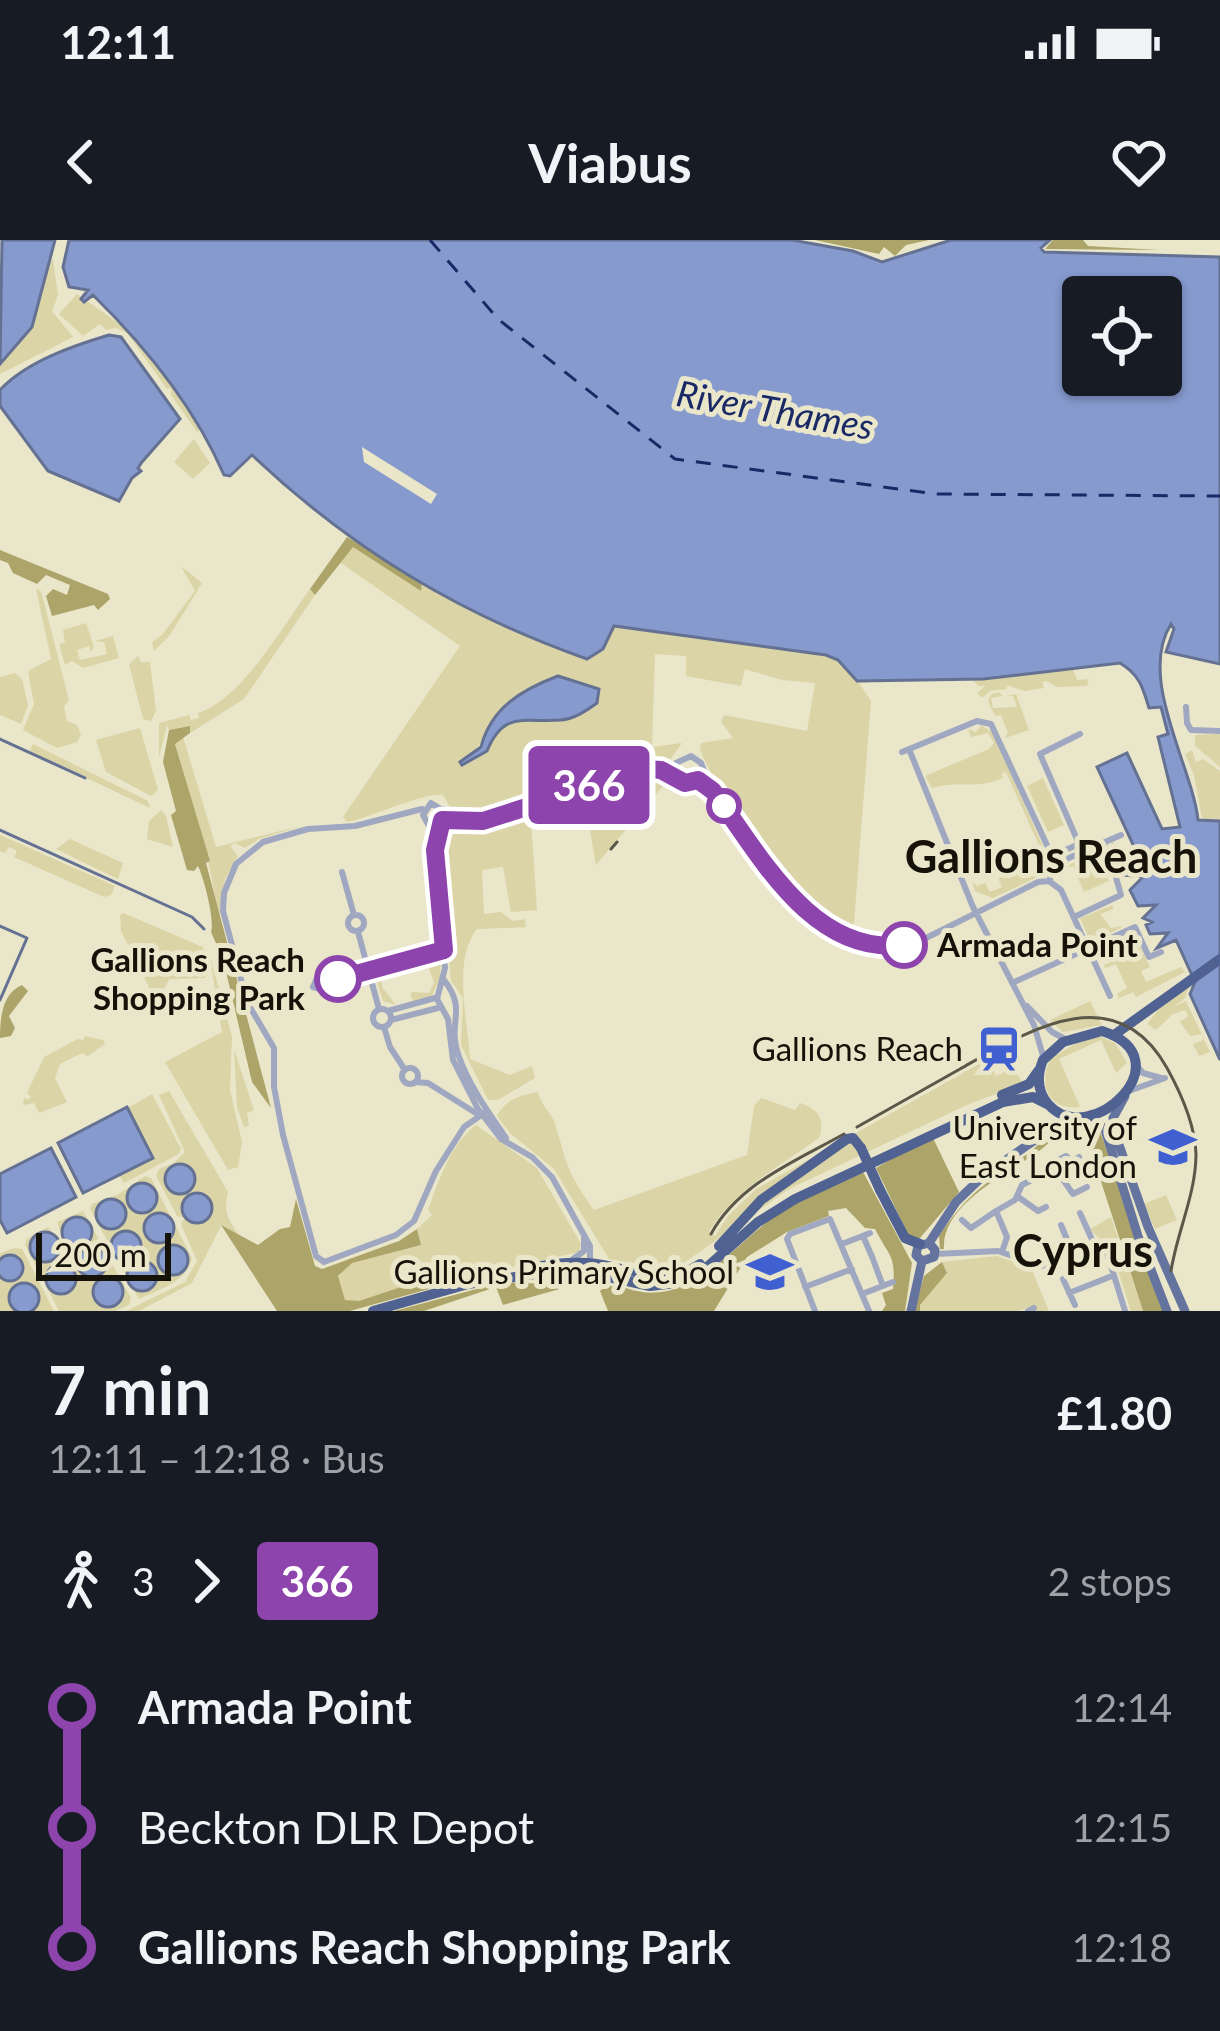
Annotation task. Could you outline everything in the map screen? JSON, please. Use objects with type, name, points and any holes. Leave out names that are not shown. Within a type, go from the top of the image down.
[{"type":"highway","points":[[1114,1035],[1220,959]]},
{"type":"highway","points":[[373,1311],[555,1263],[660,1286],[694,1277],[758,1222],[795,1199],[952,1124],[1017,1098],[1033,1097],[1070,1116],[1091,1115],[1127,1093],[1136,1029],[1153,1006]]},
{"type":"highway","points":[[500,1278],[594,1269],[680,1275],[794,1192],[1025,1086],[1068,1040],[1092,1031],[1114,1035],[1133,1057]]},
{"type":"highway","points":[[1041,1065],[1040,1088],[1049,1105]]},
{"type":"highway","points":[[719,1246],[748,1212],[853,1138],[905,1238],[928,1247]]},
{"type":"main road","points":[[1127,1093],[1113,1118],[1118,1142],[1185,1311]]},
{"type":"main road","points":[[1047,1130],[1049,1105]]},
{"type":"main road","points":[[1091,1115],[1105,1130],[1167,1311]]},
{"type":"main road","points":[[928,1247],[929,1262],[922,1262],[916,1255],[928,1247],[969,1188],[1070,1116]]},
{"type":"main road","points":[[911,1311],[922,1262]]},
{"type":"street","points":[[1186,707],[1191,730],[1220,731]]},
{"type":"street","points":[[1041,1065],[1040,1038],[905,751],[977,721],[989,722],[1052,856],[1049,881]]},
{"type":"street","points":[[1052,856],[1079,844],[1040,754],[1080,734]]},
{"type":"street","points":[[661,770],[692,756],[797,901],[845,939],[879,946],[906,945],[1038,882],[1059,886],[1110,996]]},
{"type":"street","points":[[675,764],[676,776]]},
{"type":"street","points":[[409,814],[427,822],[483,821],[637,770],[661,770],[685,783],[698,780],[713,791]]},
{"type":"street","points":[[698,780],[702,770]]},
{"type":"street","points":[[455,818],[434,803],[409,814],[355,826],[308,829],[263,842],[236,863],[224,893],[223,911],[247,1002],[274,1048],[274,1087],[283,1135],[320,1260],[368,1247],[414,1221],[442,1161],[464,1127],[482,1113]]},
{"type":"street","points":[[424,808],[435,837],[444,950],[439,994],[453,1060],[482,1113],[548,1172],[584,1233],[594,1269]]},
{"type":"street","points":[[435,837],[443,809]]},
{"type":"street","points":[[1062,861],[1121,835]]},
{"type":"street","points":[[1074,917],[1121,895],[1114,877],[1129,867]]},
{"type":"street","points":[[342,872],[354,915],[364,920],[358,932],[388,1024],[390,1047],[405,1070],[416,1071],[415,1082],[428,1083],[482,1113]]},
{"type":"street","points":[[1012,982],[1136,927],[1150,957],[1161,952]]},
{"type":"street","points":[[338,979],[444,950]]},
{"type":"street","points":[[444,980],[457,1001],[458,1052],[482,1113]]},
{"type":"street","points":[[452,991],[428,1003],[383,1010],[373,1020],[388,1024],[429,1007],[451,1009],[457,1001]]},
{"type":"street","points":[[1024,1003],[1052,1032],[1068,1040]]},
{"type":"street","points":[[1127,1093],[1165,1078],[1143,1073],[1133,1057]]},
{"type":"street","points":[[962,1220],[971,1228],[1066,1156],[1072,1161],[1079,1157]]},
{"type":"street","points":[[1053,1166],[1073,1194],[1087,1187]]},
{"type":"street","points":[[1017,1196],[1038,1211],[1046,1207]]},
{"type":"street","points":[[996,1211],[1006,1237],[1002,1252]]},
{"type":"street","points":[[1080,1213],[1094,1244],[1105,1250],[1125,1311]]},
{"type":"street","points":[[815,1311],[788,1236],[830,1219],[869,1311]]},
{"type":"street","points":[[1050,1250],[1068,1242],[1060,1225]]},
{"type":"street","points":[[584,1233],[594,1269]]},
{"type":"street","points":[[584,1233],[604,1260],[632,1270]]},
{"type":"street","points":[[842,1244],[867,1234],[883,1286]]},
{"type":"street","points":[[928,1247],[1002,1252],[1036,1265],[1094,1244]]},
{"type":"street","points":[[555,1263],[578,1257],[585,1245]]},
{"type":"street","points":[[1063,1245],[1068,1255]]},
{"type":"street","points":[[805,1287],[853,1269]]},
{"type":"street","points":[[1070,1293],[1112,1276]]},
{"type":"street","points":[[1063,1279],[1075,1305]]},
{"type":"street","points":[[862,1294],[892,1282]]},
{"type":"shaded area","points":[[69,240],[864,632],[880,681],[859,683],[871,701],[853,936],[832,924],[786,882],[744,827],[700,750],[701,743],[733,738],[721,722],[724,715],[807,731],[815,683],[745,669],[741,686],[686,676],[686,656],[655,654],[652,747],[682,743],[670,760],[639,764],[474,818],[452,810],[443,795],[435,795],[347,822],[343,817],[460,646],[338,561],[351,540],[252,455],[230,476],[224,475],[200,430],[127,333],[106,330],[100,324],[83,336],[59,314],[77,294],[127,329],[94,296],[69,287],[63,267]],"holes":[[[534,685],[534,719],[504,727],[487,751],[462,764]]]},
{"type":"shaded area","points":[[815,240],[929,240],[906,245],[895,256],[884,247],[879,254]]},
{"type":"shaded area","points":[[1053,240],[1083,240],[1088,246],[1159,250],[1045,249]]},
{"type":"shaded area","points":[[53,259],[58,295],[52,311],[73,337],[0,374],[0,362],[45,281],[46,262]]},
{"type":"shaded area","points":[[194,439],[210,463],[193,479],[174,462]]},
{"type":"shaded area","points":[[347,537],[422,582],[421,591],[353,547],[315,595],[310,589]]},
{"type":"shaded area","points":[[0,550],[108,594],[110,599],[98,610],[94,605],[52,616],[46,596],[53,589],[67,595],[70,585],[46,575],[37,584],[13,573],[0,560]]},
{"type":"shaded area","points":[[181,566],[202,583],[170,635],[154,651],[152,642],[195,591]]},
{"type":"shaded area","points":[[36,589],[41,591],[69,700],[64,706],[67,721],[77,725],[81,735],[77,742],[57,748],[23,730],[34,704],[28,671],[51,659]]},
{"type":"shaded area","points":[[310,589],[315,595],[244,699],[190,733],[190,726],[169,730],[167,725],[159,758],[159,723],[189,715],[191,720],[199,718],[198,713],[230,693],[260,660]]},
{"type":"shaded area","points":[[86,623],[94,647],[91,652],[89,646],[77,650],[80,660],[107,654],[104,642],[95,641],[113,636],[119,658],[83,668],[72,661],[65,665],[59,644],[65,642],[63,630]]},
{"type":"shaded area","points":[[138,656],[141,662],[150,662],[156,711],[151,721],[143,719],[129,664]]},
{"type":"shaded area","points":[[1072,667],[1077,680],[1089,679],[1087,686],[1057,687],[1046,681],[1044,688],[1025,691],[1006,685],[1007,689],[990,691],[982,698],[977,693],[985,686],[973,680],[908,681]]},
{"type":"shaded area","points":[[15,673],[22,679],[28,705],[21,724],[0,715],[0,677]]},
{"type":"shaded area","points":[[991,694],[1003,696],[991,698],[993,708],[1017,707],[1013,696],[1006,696],[1016,694],[1029,730],[1005,738],[1008,733],[1001,715],[995,716],[988,701]]},
{"type":"shaded area","points":[[981,725],[992,732],[1046,861],[1006,772],[993,782],[932,788],[925,776],[989,749],[994,743],[988,733],[971,737],[968,729],[976,732]]},
{"type":"shaded area","points":[[190,726],[190,733],[175,744],[210,861],[206,863],[271,1108],[252,1082],[223,959],[211,932],[203,880],[198,866],[187,870],[171,815],[176,811],[163,762],[169,730]]},
{"type":"shaded area","points":[[140,728],[158,790],[151,796],[106,772],[96,740]]},
{"type":"shaded area","points":[[1220,734],[1220,767],[1195,746],[1195,735]]},
{"type":"shaded area","points":[[183,737],[216,847],[301,826],[245,848],[235,843],[230,846],[238,856],[225,879],[219,916],[206,850],[175,743]]},
{"type":"shaded area","points":[[33,744],[148,801],[150,808],[30,751]]},
{"type":"shaded area","points":[[1192,750],[1196,762],[1203,759],[1220,771],[1220,821],[1202,818],[1185,754]]},
{"type":"shaded area","points":[[635,776],[669,779],[596,865],[588,818],[531,821],[537,910],[511,912],[503,867],[482,870],[484,914],[501,912],[513,921],[525,919],[526,927],[477,929],[469,942],[463,974],[470,1059],[510,1075],[532,1066],[535,1078],[498,1100],[488,1100],[461,1045],[463,998],[451,981],[443,830],[454,824],[471,829]]},
{"type":"shaded area","points":[[1043,778],[1064,825],[1048,832],[1027,786]]},
{"type":"shaded area","points":[[161,810],[173,847],[147,839],[149,821]]},
{"type":"shaded area","points":[[0,835],[115,886],[111,895],[104,897],[14,857],[17,851],[9,847],[5,853],[0,851]]},
{"type":"shaded area","points":[[70,839],[123,863],[118,879],[56,849]]},
{"type":"shaded area","points":[[1124,839],[1086,859],[1094,877],[1105,872],[1109,881],[1084,892],[1073,866],[1063,869],[1083,857],[1082,853],[1086,856],[1089,850],[1103,848],[1102,844]]},
{"type":"shaded area","points":[[1046,861],[1046,873],[993,898],[975,891],[972,881],[977,886],[985,883],[990,892],[1002,887],[998,878],[1023,867],[1034,874]]},
{"type":"shaded area","points":[[1113,905],[1100,914],[1111,928],[1124,926],[1091,943],[1080,918]]},
{"type":"shaded area","points":[[123,913],[203,947],[209,973],[205,978],[169,979],[157,1003],[121,931]]},
{"type":"shaded area","points":[[1138,942],[1150,967],[1141,971],[1146,982],[1181,967],[1185,972],[1136,997],[1133,992],[1119,998],[1117,994],[1127,988],[1116,964],[1104,965],[1137,950]]},
{"type":"shaded area","points":[[209,952],[232,1037],[230,1090],[242,1142],[238,1167],[228,1170],[165,1062],[222,1032]]},
{"type":"shaded area","points":[[438,954],[440,979],[431,997],[414,1002],[410,995],[429,993],[434,983],[426,959],[382,971],[382,987],[396,1005],[383,1001],[374,972]]},
{"type":"shaded area","points":[[1190,984],[1185,998],[1174,1007],[1186,1001],[1202,1034],[1190,1036],[1180,1022],[1188,1016],[1185,1010],[1156,1030],[1147,1024],[1159,1009]]},
{"type":"shaded area","points":[[22,985],[28,991],[9,1016],[15,1028],[11,1036],[0,1038],[6,1000]]},
{"type":"shaded area","points":[[1090,1001],[1102,1025],[1063,1032],[1050,1020]]},
{"type":"shaded area","points":[[85,1036],[105,1044],[88,1056],[82,1053],[60,1064],[55,1078],[67,1102],[39,1113],[34,1103],[23,1105],[24,1098],[31,1096],[27,1093],[44,1057]]},
{"type":"shaded area","points":[[1202,1036],[1210,1052],[1199,1056],[1193,1044],[1203,1040]]},
{"type":"shaded area","points":[[1101,1037],[1115,1043],[1127,1063],[1116,1073],[1101,1040],[1059,1059],[1080,1107],[1060,1105],[1046,1086],[1051,1058],[1085,1038]]},
{"type":"shaded area","points":[[234,1049],[254,1110],[247,1113],[249,1126],[244,1127],[237,1107]]},
{"type":"shaded area","points":[[988,1059],[996,1076],[1014,1068],[1023,1084],[969,1104],[789,1189],[674,1270],[609,1259],[554,1169],[511,1134],[497,1116],[514,1099],[538,1092],[570,1170],[594,1210],[747,1155],[754,1106],[761,1098],[795,1110],[800,1103],[812,1108],[821,1120],[819,1138],[731,1204],[709,1232],[715,1236],[756,1189]]},
{"type":"shaded area","points":[[169,1091],[228,1192],[228,1215],[239,1235],[221,1226],[192,1283],[139,1311],[126,1311],[185,1282],[197,1261],[181,1224],[184,1218],[177,1216],[156,1176],[185,1152],[159,1095]]},
{"type":"shaded area","points":[[152,1094],[181,1149],[124,1183],[119,1175],[153,1158],[128,1108]]},
{"type":"shaded area","points":[[1078,1123],[1079,1127],[1059,1135],[963,1206],[991,1180],[1052,1133]]},
{"type":"shaded area","points":[[476,1125],[537,1168],[581,1244],[579,1252],[483,1274],[431,1277],[359,1302],[345,1300],[338,1277],[351,1263],[421,1245],[417,1229],[432,1215],[428,1210],[446,1164]]},
{"type":"shaded area","points":[[1083,1126],[1099,1128],[1163,1311],[1143,1311]]},
{"type":"shaded area","points":[[932,1136],[959,1192],[920,1238],[910,1238],[876,1168]]},
{"type":"shaded area","points":[[863,1172],[912,1263],[905,1311],[882,1311],[886,1305],[882,1293],[893,1289],[891,1257],[875,1229],[865,1228],[846,1208],[828,1211],[829,1216],[787,1232],[747,1257],[714,1311],[608,1311],[600,1291],[607,1285],[619,1293],[626,1288],[649,1293],[690,1283],[778,1214]]},
{"type":"shaded area","points":[[145,1176],[151,1178],[192,1258],[179,1279],[139,1299],[90,1209]]},
{"type":"shaded area","points":[[1166,1195],[1177,1220],[1155,1229],[1144,1204]]},
{"type":"shaded area","points":[[296,1199],[315,1266],[322,1269],[399,1241],[417,1229],[421,1245],[352,1263],[338,1276],[345,1300],[359,1301],[431,1277],[483,1274],[350,1311],[277,1311],[221,1225],[258,1245],[290,1227]]},
{"type":"shaded area","points":[[961,1208],[952,1219],[944,1249],[940,1249],[939,1236],[950,1221]]},
{"type":"shaded area","points":[[83,1211],[131,1298],[129,1305],[115,1311],[59,1311],[25,1245],[48,1227],[61,1243],[62,1257],[74,1251],[64,1242],[57,1222]]},
{"type":"shaded area","points":[[1111,1217],[1143,1311],[1131,1311],[1112,1252],[1090,1229]]},
{"type":"shaded area","points":[[22,1249],[54,1311],[0,1311],[0,1253]]},
{"type":"shaded area","points":[[997,1256],[1031,1268],[1049,1311],[1033,1311],[1034,1305],[1019,1311],[920,1311],[947,1273],[942,1262]]},
{"type":"shaded area","points":[[942,1262],[947,1273],[920,1311],[914,1311],[924,1276]]},
{"type":"shaded area","points":[[588,1281],[503,1305],[496,1287],[424,1311],[394,1311],[484,1287]]},
{"type":"water","points":[[2,240],[55,240],[32,327],[0,364]]},
{"type":"water","name":"River Thames","points":[[69,240],[792,240],[853,251],[882,262],[951,240],[1050,240],[1041,248],[1044,252],[1220,257],[1220,664],[1166,652],[1174,629],[1171,624],[1162,646],[1160,670],[1198,820],[1220,821],[1220,1060],[1190,994],[1195,982],[1176,940],[1157,948],[1168,933],[1150,934],[1146,925],[1152,922],[1143,918],[1156,905],[1138,906],[1130,890],[1143,877],[1124,875],[1143,866],[1097,767],[1127,753],[1162,829],[1180,827],[1158,737],[1168,734],[1161,707],[1149,708],[1140,682],[1120,663],[983,679],[857,681],[838,660],[826,655],[614,626],[603,649],[587,659],[494,621],[408,575],[328,520],[252,455],[230,476],[224,475],[199,426],[131,335],[93,295],[84,302],[81,299],[88,290],[69,287],[63,267]]},
{"type":"water","points":[[109,335],[121,337],[180,419],[142,462],[141,471],[119,501],[48,471],[0,406],[0,390],[23,371]]},
{"type":"water","points":[[558,676],[599,689],[597,703],[566,719],[508,724],[487,751],[462,765],[481,747],[492,721],[509,702]]},
{"type":"water","points":[[127,1107],[153,1158],[83,1193],[58,1143]]},
{"type":"water","points":[[51,1148],[76,1197],[7,1233],[0,1220],[0,1174]]},
{"type":"water","points":[[180,1164],[191,1168],[195,1179],[191,1190],[180,1194],[169,1190],[165,1179],[169,1168]]},
{"type":"water","points":[[142,1183],[153,1187],[157,1198],[153,1209],[142,1213],[131,1209],[127,1198],[131,1187]]},
{"type":"water","points":[[197,1193],[208,1197],[212,1208],[208,1219],[197,1223],[186,1219],[182,1208],[186,1197]]},
{"type":"water","points":[[111,1199],[122,1203],[126,1214],[122,1225],[111,1229],[100,1225],[96,1214],[100,1203]]},
{"type":"water","points":[[159,1213],[170,1217],[174,1228],[170,1239],[159,1243],[148,1239],[144,1228],[148,1217]]},
{"type":"water","points":[[77,1217],[88,1221],[92,1232],[88,1243],[77,1247],[66,1243],[62,1232],[66,1221]]},
{"type":"water","points":[[126,1231],[137,1235],[141,1246],[137,1257],[126,1261],[115,1257],[111,1246],[115,1235]]},
{"type":"water","points":[[45,1232],[56,1236],[60,1247],[56,1258],[45,1262],[34,1258],[30,1247],[34,1236]]},
{"type":"water","points":[[173,1245],[184,1249],[188,1260],[184,1271],[173,1275],[162,1271],[158,1260],[162,1249]]},
{"type":"water","points":[[92,1247],[103,1251],[107,1262],[103,1273],[92,1277],[81,1273],[77,1262],[81,1251]]},
{"type":"water","points":[[5,1256],[15,1256],[22,1263],[22,1273],[15,1280],[-1,1274],[-1,1262]]},
{"type":"water","points":[[142,1261],[153,1265],[157,1276],[153,1287],[142,1291],[131,1287],[127,1276],[131,1265]]},
{"type":"water","points":[[61,1264],[72,1268],[76,1279],[72,1290],[61,1294],[50,1290],[46,1279],[50,1268]]},
{"type":"water","points":[[108,1277],[119,1281],[123,1292],[119,1303],[108,1307],[97,1303],[93,1292],[97,1281]]},
{"type":"water","points":[[18,1284],[30,1284],[38,1292],[38,1304],[31,1311],[17,1311],[10,1304],[10,1292]]},
{"type":"pier","points":[[362,447],[437,494],[431,504],[364,462]]},
{"type":"waterway","points":[[0,739],[85,778]]},
{"type":"waterway","points":[[0,830],[192,917],[204,929]]},
{"type":"waterway","points":[[0,926],[27,938],[0,1000]]},
{"type":"ferry route","points":[[430,240],[498,319],[675,459],[936,494],[1220,496]]},
{"type":"tram line","points":[[611,849],[617,842]]},
{"type":"tram line","points":[[857,1127],[1041,1028],[1096,1018],[1122,1024],[1146,1040],[1167,1068],[1193,1132],[1193,1184],[1171,1271]]},
{"type":"tram line","points":[[711,1234],[753,1187],[844,1134]]},
{"type":"bus line","name":"366","points":[[338,979],[444,950],[435,850],[442,820],[483,821],[645,769],[661,770],[685,783],[698,780],[713,791],[797,901],[827,929],[867,945],[904,945]]},
{"type":"place","name":"Armada Point","points":[[904,945]]},
{"type":"place","name":"Gallions Reach Shopping Park","points":[[338,979]]},
{"type":"place","name":"Gallions Reach","points":[[999,1049]]},
{"type":"place","name":"University of East London","points":[[1173,1147]]},
{"type":"place","name":"Gallions Primary School","points":[[770,1272]]},
{"type":"district","name":"Gallions Reach","points":[[1051,857]]},
{"type":"district","name":"Cyprus","points":[[1083,1251]]}]
